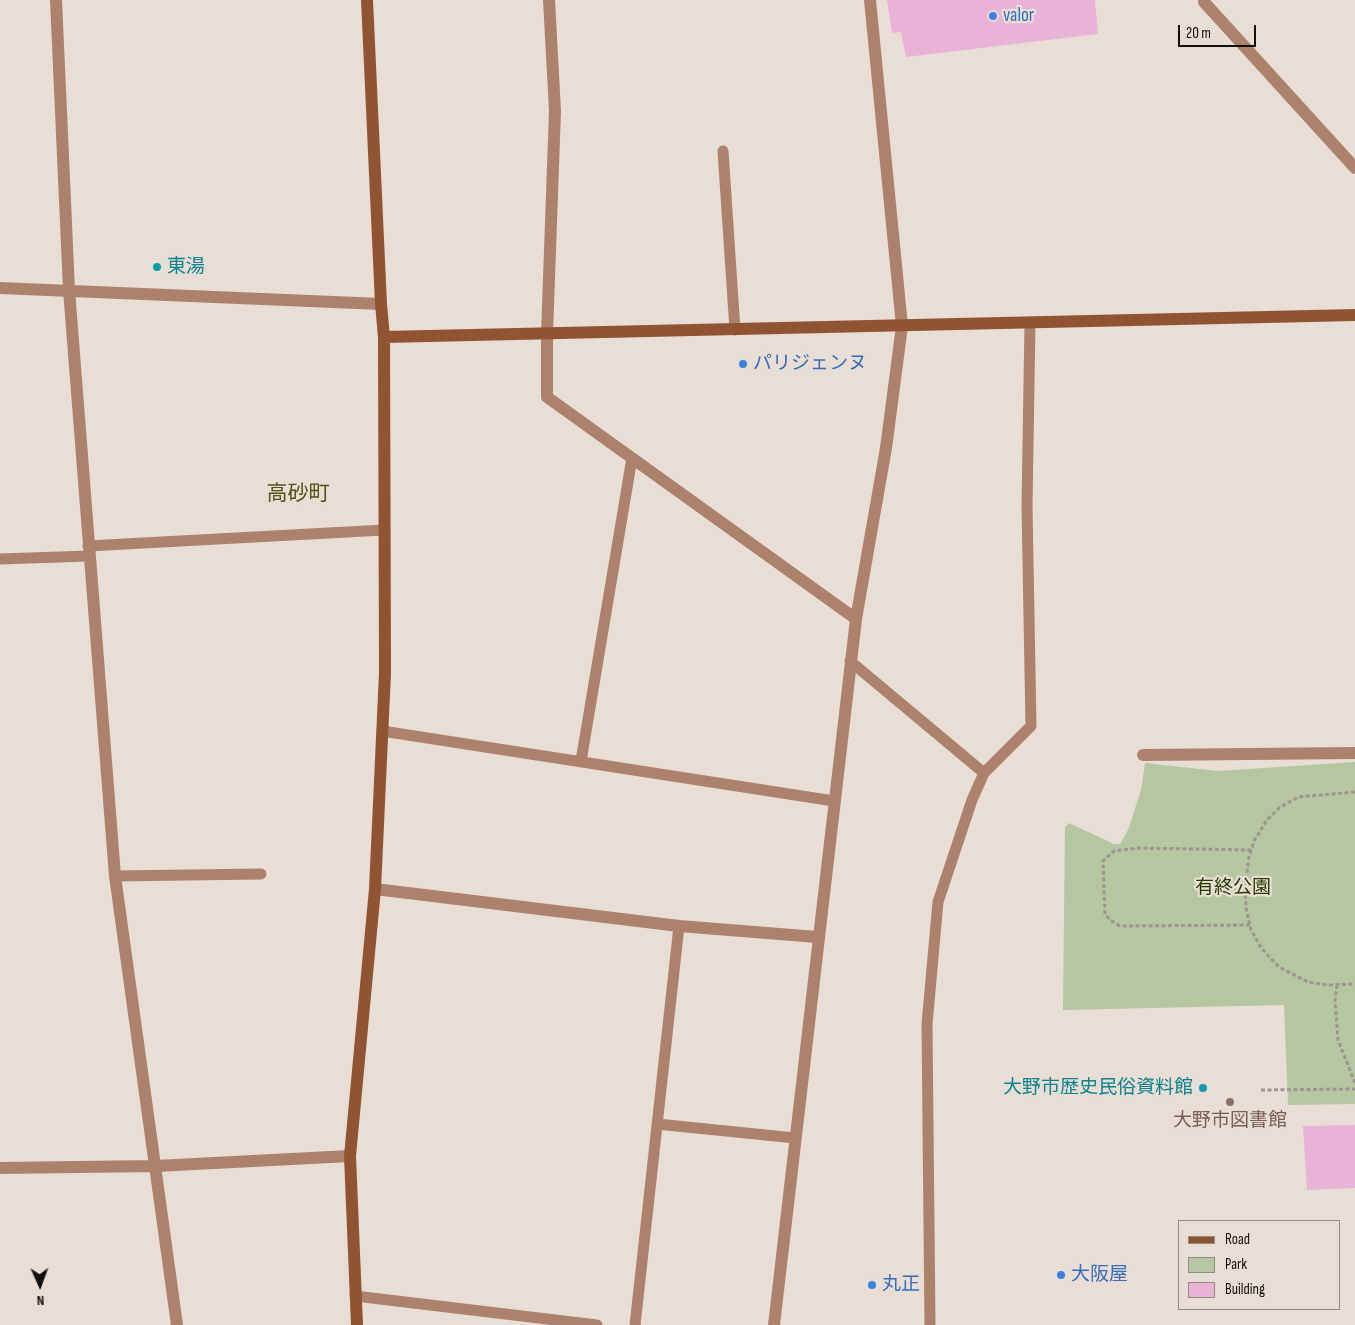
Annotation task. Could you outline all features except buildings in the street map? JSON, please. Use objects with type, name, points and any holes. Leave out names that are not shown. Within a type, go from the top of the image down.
[{"type":"street","points":[[56,0],[69,290],[115,876],[177,1325]]},
{"type":"street","points":[[357,1325],[350,1156],[375,889],[385,673],[384,337],[367,0]]},
{"type":"street","points":[[549,0],[555,111],[546,334],[547,397],[856,619]]},
{"type":"street","points":[[774,1325],[850,662],[886,448],[902,326],[870,0]]},
{"type":"street","points":[[1204,2],[1355,168]]},
{"type":"street","points":[[0,288],[381,304]]},
{"type":"street","points":[[384,337],[1355,316]]},
{"type":"street","points":[[1143,755],[1355,753]]},
{"type":"street","points":[[375,889],[679,926],[818,937]]},
{"type":"street","points":[[0,1168],[156,1166],[350,1156]]},
{"type":"lane","points":[[723,151],[734,330]]},
{"type":"lane","points":[[930,1325],[927,1024],[938,902],[972,800],[984,773],[1031,726],[1027,506],[1030,323]]},
{"type":"lane","points":[[581,762],[632,458]]},
{"type":"lane","points":[[0,559],[384,530]]},
{"type":"lane","points":[[850,662],[984,773]]},
{"type":"lane","points":[[382,731],[834,801]]},
{"type":"lane","points":[[115,876],[261,874]]},
{"type":"lane","points":[[635,1325],[679,926]]},
{"type":"lane","points":[[657,1124],[795,1138]]},
{"type":"lane","points":[[355,1296],[597,1325]]},
{"type":"path","points":[[1355,792],[1318,793],[1298,797],[1279,808],[1267,820],[1251,850],[1246,872],[1245,888],[1250,925],[1262,949],[1289,974],[1308,982],[1337,986],[1355,984]]},
{"type":"path","points":[[1250,925],[1120,926],[1110,920],[1105,914],[1103,861],[1114,851],[1139,848],[1251,850]]},
{"type":"path","points":[[1337,986],[1335,1000],[1338,1040],[1355,1083]]},
{"type":"path","points":[[1261,1090],[1355,1090]]},
{"type":"green space","name":"有終公園","points":[[1355,762],[1355,1104],[1288,1105],[1284,1005],[1063,1010],[1065,827],[1069,823],[1114,844],[1120,844],[1128,830],[1141,790],[1145,763],[1218,771]]},
{"type":"place","name":"valor","points":[[993,16]]},
{"type":"place","name":"東湯","points":[[157,267]]},
{"type":"place","name":"パリジェンヌ","points":[[743,364]]},
{"type":"place","name":"大野市歴史民俗資料館","points":[[1203,1088]]},
{"type":"place","name":"大野市図書館","points":[[1230,1102]]},
{"type":"place","name":"大阪屋","points":[[1061,1275]]},
{"type":"place","name":"丸正","points":[[872,1285]]},
{"type":"district","name":"高砂町","points":[[298,495]]}]
